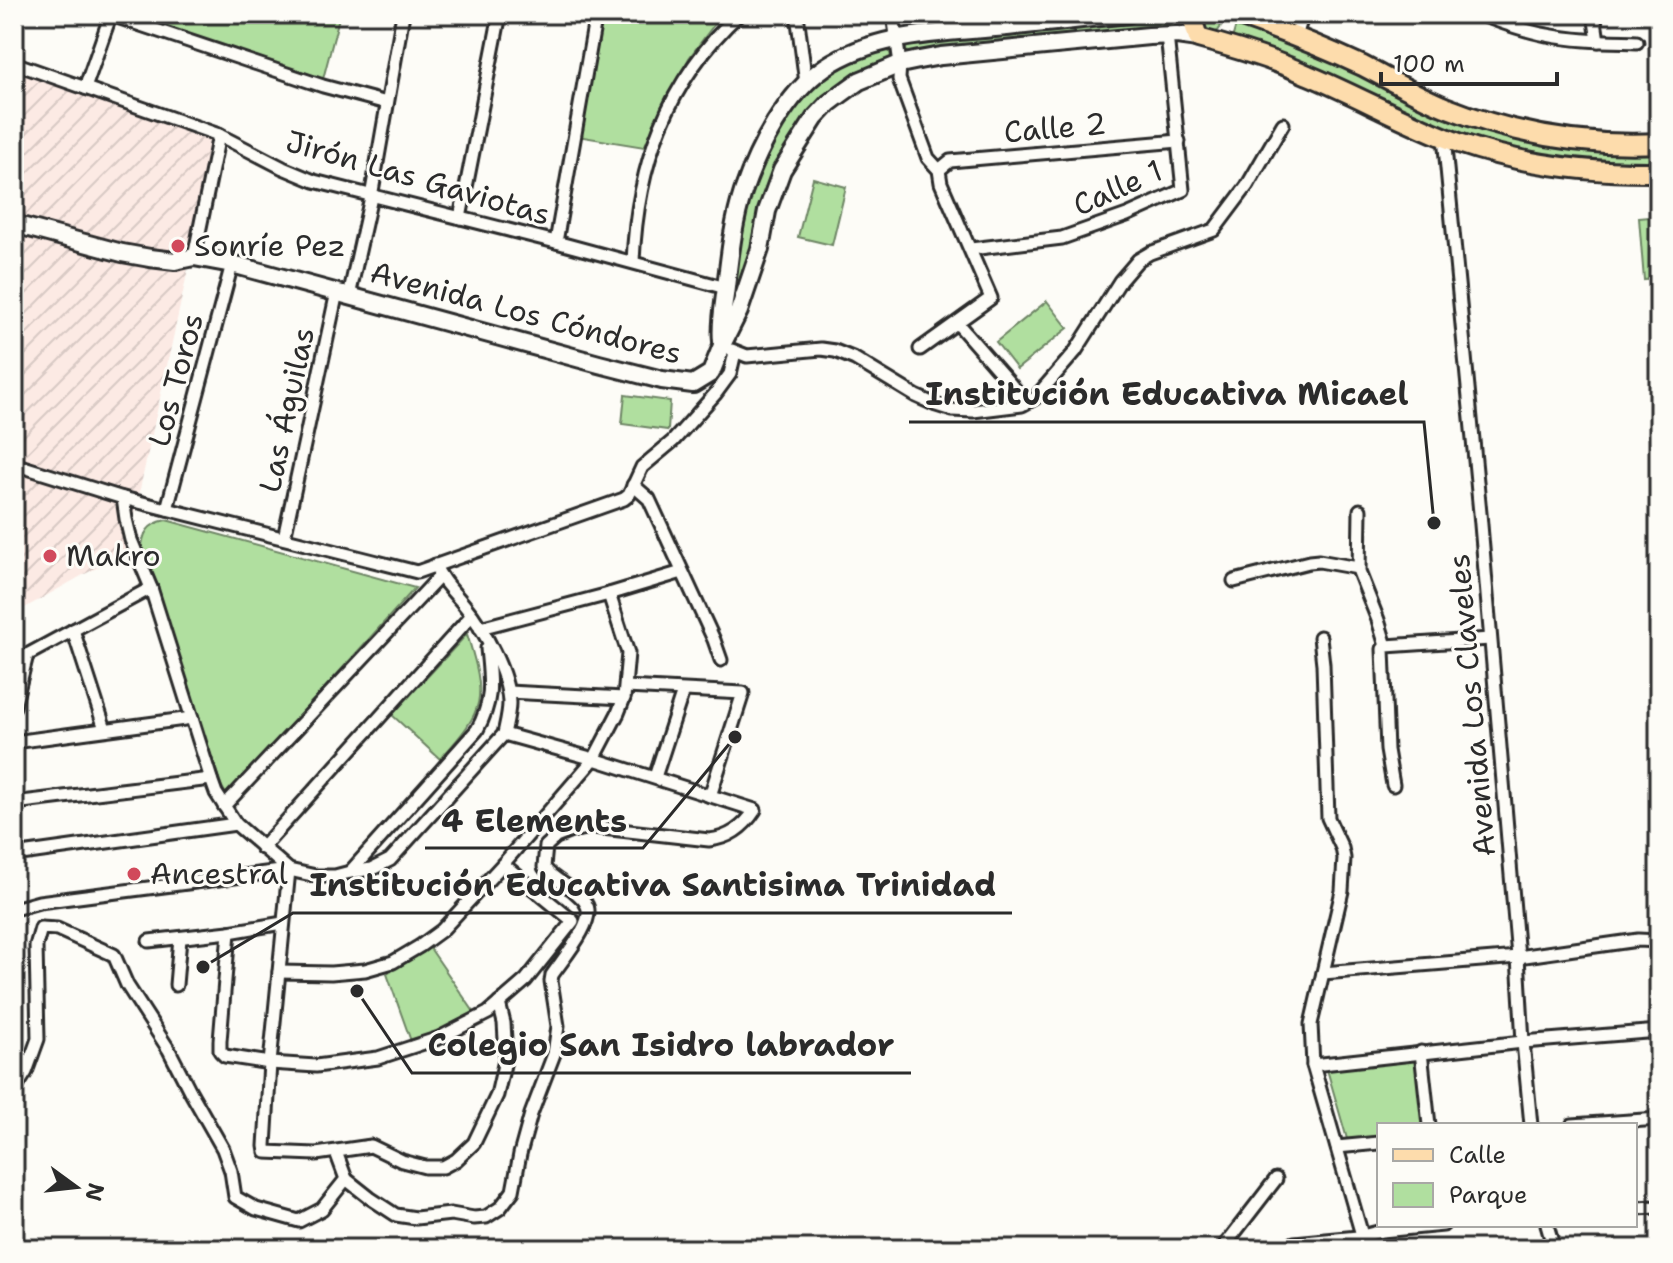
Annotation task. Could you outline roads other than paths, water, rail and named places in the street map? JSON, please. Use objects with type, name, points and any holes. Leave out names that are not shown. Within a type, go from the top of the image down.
[{"type":"main road","points":[[729,348],[722,318],[734,226],[753,166],[771,131],[806,83],[840,58],[876,44],[925,34],[1128,14]]},
{"type":"main road","points":[[1191,14],[1198,38]]},
{"type":"main road","points":[[1222,45],[1227,27],[1226,14]]},
{"type":"main road","points":[[1233,14],[1296,36],[1431,101],[1503,127],[1584,142],[1659,143]]},
{"type":"main road","points":[[729,348],[733,325],[760,249],[774,189],[804,133],[829,103],[859,81],[900,64],[941,56],[1167,35],[1198,38],[1258,55],[1310,75],[1444,137],[1492,153],[1564,167],[1659,172]]},
{"type":"main road","name":"Avenida Los Cóndores","points":[[14,224],[136,255],[175,261],[194,257],[232,264],[671,382],[693,384],[703,380],[729,348]]},
{"type":"street","name":"Las Águilas","points":[[284,538],[343,294],[371,197],[403,14]]},
{"type":"street","points":[[460,218],[500,14]]},
{"type":"street","points":[[556,242],[596,14]]},
{"type":"street","points":[[633,262],[638,198],[657,133],[691,70],[739,14]]},
{"type":"street","points":[[797,14],[806,83]]},
{"type":"street","points":[[893,14],[899,79],[928,158],[939,170],[941,183],[991,298],[920,349]]},
{"type":"street","points":[[1296,36],[1303,14]]},
{"type":"street","points":[[1479,14],[1545,35],[1637,42]]},
{"type":"street","points":[[1594,14],[1598,41]]},
{"type":"street","points":[[85,88],[111,15],[323,86],[387,103]]},
{"type":"street","name":"Calle 1","points":[[971,249],[1062,238],[1127,215],[1183,190],[1167,35]]},
{"type":"street","name":"Jirón Las Gaviotas","points":[[14,63],[219,135],[314,181],[726,288]]},
{"type":"street","points":[[14,464],[123,498],[417,572],[438,571],[624,499],[642,467],[673,441],[730,374],[729,348],[747,356],[821,349],[835,351],[855,359],[916,396],[952,410],[993,410],[1022,405],[1035,398],[1075,352],[1120,281],[1138,260],[1214,230],[1247,186],[1283,124]]},
{"type":"street","points":[[194,257],[219,135]]},
{"type":"street","name":"Avenida Los Claveles","points":[[1444,137],[1480,513],[1531,1123]]},
{"type":"street","name":"Calle 2","points":[[939,170],[950,161],[1179,141]]},
{"type":"street","name":"Los Toros","points":[[167,509],[232,264]]},
{"type":"street","points":[[957,323],[1026,402]]},
{"type":"street","points":[[633,485],[649,499],[721,660]]},
{"type":"street","points":[[123,498],[131,540],[151,588],[211,779],[236,824],[289,870]]},
{"type":"street","points":[[1360,510],[1358,568],[1386,646],[1383,649],[1383,679],[1387,750],[1393,785]]},
{"type":"street","points":[[1234,581],[1309,562],[1358,568]]},
{"type":"street","points":[[14,909],[39,902],[289,870],[316,876],[335,876],[372,869],[390,860],[504,734],[509,708],[508,692],[483,632],[438,571]]},
{"type":"street","points":[[224,806],[438,571]]},
{"type":"street","points":[[483,632],[682,572]]},
{"type":"street","points":[[14,707],[27,655],[151,588]]},
{"type":"street","points":[[279,972],[331,973],[365,970],[393,962],[442,930],[503,864],[594,759],[618,713],[625,692],[628,653],[609,594]]},
{"type":"street","points":[[262,848],[472,615]]},
{"type":"street","points":[[73,630],[105,729]]},
{"type":"street","points":[[350,872],[477,730],[485,715],[490,694],[483,632]]},
{"type":"street","points":[[1320,637],[1328,818],[1344,858],[1342,891],[1311,1024],[1313,1065],[1360,1237],[1366,1249]]},
{"type":"street","points":[[1386,646],[1490,639]]},
{"type":"street","points":[[655,777],[683,691]]},
{"type":"street","points":[[508,692],[743,693],[710,796]]},
{"type":"street","points":[[14,742],[192,718]]},
{"type":"street","points":[[336,1152],[346,1179],[396,1215],[416,1218],[451,1214],[474,1218],[486,1217],[500,1208],[513,1191],[531,1114],[554,1054],[558,1026],[552,975],[586,926],[590,914],[587,904],[571,889],[549,876],[544,867],[546,846],[556,837],[593,827],[721,839],[748,821],[755,810],[655,777],[504,734]]},
{"type":"street","points":[[14,803],[211,779]]},
{"type":"street","points":[[14,855],[236,824]]},
{"type":"street","points":[[229,932],[220,1051],[225,1056],[316,1066],[378,1058],[439,1038],[488,1013],[526,980],[573,921],[503,864]]},
{"type":"street","points":[[289,870],[270,1063],[266,1152],[316,1154],[371,1146],[402,1161],[425,1167],[443,1167],[456,1160],[474,1143],[497,1095],[506,1056],[499,1003]]},
{"type":"street","points":[[149,941],[283,923]]},
{"type":"street","points":[[14,1091],[26,1072],[38,1039],[36,946],[41,928],[57,929],[114,955],[127,985],[169,1050],[223,1149],[231,1171],[235,1197],[256,1209],[299,1221],[322,1209],[346,1179]]},
{"type":"street","points":[[176,985],[180,938]]},
{"type":"street","points":[[1323,973],[1518,957],[1638,940],[1659,941]]},
{"type":"street","points":[[1313,1065],[1659,1031]]},
{"type":"street","points":[[1421,1052],[1429,1123]]},
{"type":"street","points":[[1601,1123],[1659,1119]]},
{"type":"street","points":[[1337,1147],[1377,1143]]},
{"type":"street","points":[[1222,1249],[1276,1179]]},
{"type":"street","points":[[1637,1208],[1659,1207]]},
{"type":"street","points":[[1288,1249],[1294,1243],[1423,1227]]},
{"type":"street","points":[[1547,1227],[1552,1249]]},
{"type":"street","points":[[1350,1249],[1360,1237]]},
{"type":"place","name":"Sonríe Pez","points":[[178,246]]},
{"type":"place","name":"Institución Educativa Micael","points":[[1434,523]]},
{"type":"place","name":"Makro","points":[[50,556]]},
{"type":"place","name":"4 Elements","points":[[735,737]]},
{"type":"place","name":"Ancestral","points":[[134,874]]},
{"type":"place","name":"Institución Educativa Santisima Trinidad","points":[[203,967]]},
{"type":"place","name":"Colegio San Isidro labrador","points":[[357,991]]}]
